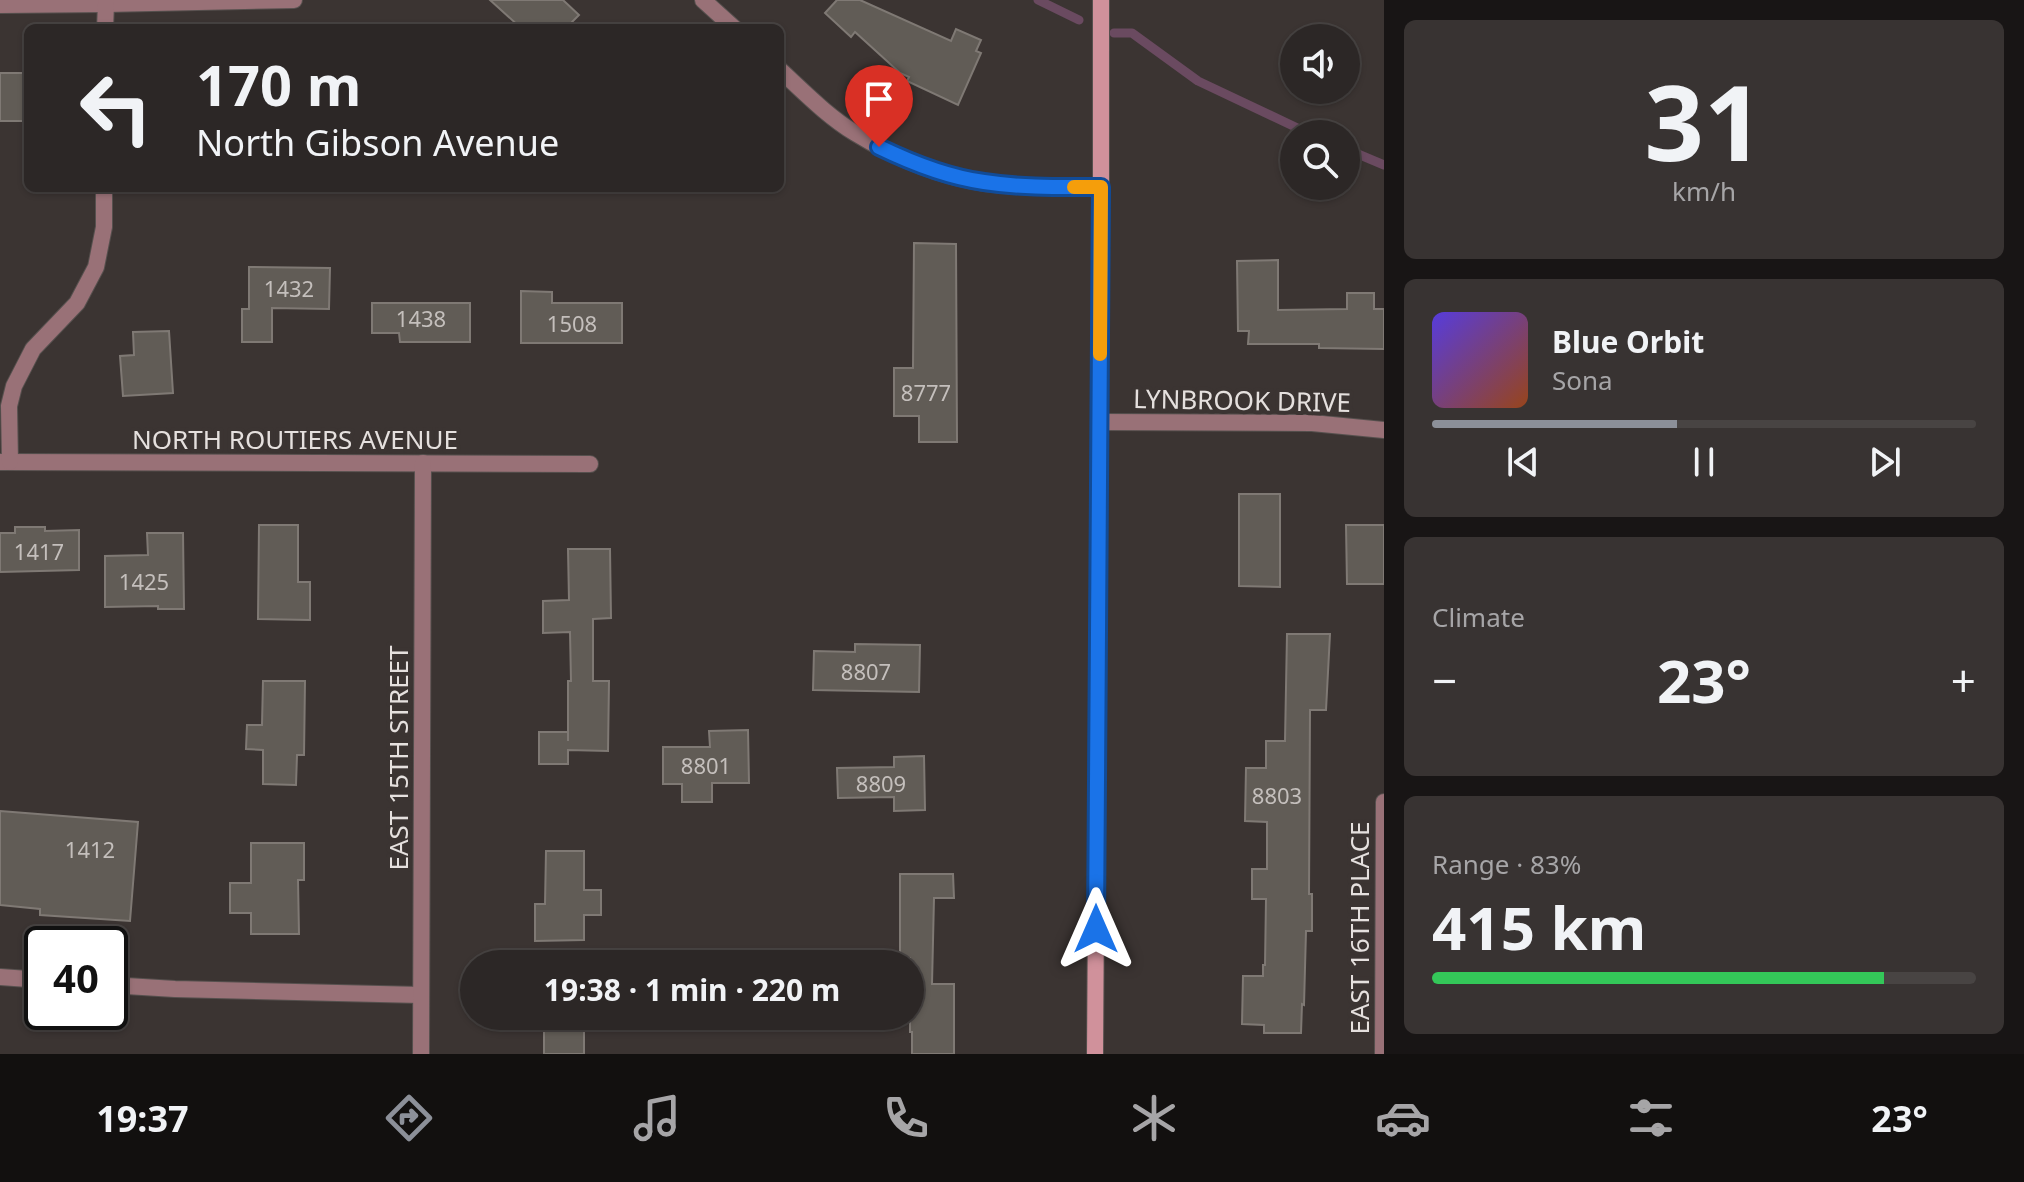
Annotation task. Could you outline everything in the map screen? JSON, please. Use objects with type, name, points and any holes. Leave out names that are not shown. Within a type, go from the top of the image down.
[{"type":"street","points":[[0,5],[294,0]]},
{"type":"street","points":[[703,0],[730,24]]},
{"type":"street","points":[[1095,1054],[1101,0]]},
{"type":"street","points":[[105,24],[106,4]]},
{"type":"street","points":[[784,74],[822,109],[855,133],[903,159],[930,169],[998,184],[1101,187]]},
{"type":"street","points":[[5,462],[9,406],[14,386],[33,349],[77,303],[96,267],[104,227],[104,192]]},
{"type":"street","name":"LYNBROOK DRIVE","points":[[1099,422],[1312,423],[1384,430]]},
{"type":"street","name":"NORTH ROUTIERS AVENUE","points":[[5,462],[590,464]]},
{"type":"street","name":"EAST 15TH STREET","points":[[421,1054],[423,463]]},
{"type":"street","name":"EAST 16TH PLACE","points":[[1383,1054],[1384,802]]},
{"type":"street","points":[[0,977],[24,979]]},
{"type":"street","points":[[128,986],[421,995]]},
{"type":"building","points":[[490,0],[563,0],[579,15],[570,24],[517,24]]},
{"type":"building","points":[[837,0],[860,0],[951,41],[956,29],[981,40],[976,51],[981,53],[958,105],[907,81],[909,77],[900,73],[855,32],[851,37],[825,13]]},
{"type":"building","points":[[0,73],[24,73],[24,121],[0,121]]},
{"type":"building","points":[[914,243],[956,244],[957,442],[919,442],[919,416],[894,416],[894,368],[913,368]]},
{"type":"building","points":[[1278,260],[1278,310],[1347,309],[1347,293],[1374,293],[1374,309],[1384,309],[1384,349],[1319,348],[1319,344],[1248,344],[1249,331],[1238,331],[1237,261]]},
{"type":"building","points":[[249,267],[330,268],[329,309],[272,308],[272,342],[242,342],[242,309],[249,309]]},
{"type":"building","points":[[521,291],[552,292],[552,303],[622,303],[622,343],[521,343]]},
{"type":"building","points":[[372,303],[470,303],[470,342],[400,342],[399,333],[372,333]]},
{"type":"building","points":[[169,331],[173,393],[123,396],[120,356],[134,355],[133,332]]},
{"type":"building","points":[[1239,494],[1280,494],[1280,587],[1239,586]]},
{"type":"building","points":[[259,525],[298,525],[298,582],[310,582],[310,620],[258,619]]},
{"type":"building","points":[[1346,525],[1384,525],[1384,584],[1347,584]]},
{"type":"building","points":[[15,527],[45,527],[45,531],[79,530],[79,570],[0,572],[0,533],[15,533]]},
{"type":"building","points":[[147,533],[183,533],[184,609],[105,607],[105,556],[148,555]]},
{"type":"building","points":[[568,549],[610,549],[611,618],[593,619],[593,681],[609,681],[608,751],[568,750],[568,764],[539,764],[539,732],[568,732],[570,632],[543,633],[543,601],[569,600]]},
{"type":"building","points":[[1287,634],[1330,634],[1326,710],[1310,710],[1309,894],[1312,894],[1312,931],[1306,931],[1301,1033],[1264,1033],[1264,1025],[1242,1024],[1243,976],[1263,976],[1265,965],[1266,899],[1252,899],[1252,869],[1267,869],[1267,822],[1245,821],[1246,768],[1266,768],[1266,741],[1285,741]]},
{"type":"building","points":[[855,644],[920,645],[919,692],[813,690],[814,651],[855,652]]},
{"type":"building","points":[[263,681],[305,681],[304,755],[297,755],[296,785],[263,784],[263,750],[246,749],[247,725],[262,725]]},
{"type":"building","points":[[748,730],[749,783],[712,783],[712,802],[682,802],[682,784],[663,784],[663,747],[710,747],[709,731]]},
{"type":"building","points":[[924,756],[925,810],[894,811],[894,797],[838,798],[837,768],[894,767],[894,757]]},
{"type":"building","points":[[0,811],[138,822],[130,921],[40,915],[40,909],[0,905]]},
{"type":"building","points":[[251,843],[304,843],[304,880],[298,880],[299,934],[251,934],[251,913],[230,913],[230,883],[251,883]]},
{"type":"building","points":[[546,851],[584,851],[584,890],[601,890],[601,915],[584,915],[584,940],[535,941],[535,904],[545,904]]},
{"type":"building","points":[[900,874],[953,874],[954,898],[934,898],[932,984],[954,984],[954,1054],[912,1054],[910,1030],[924,1030],[924,950],[900,950]]},
{"type":"building","points":[[544,1030],[584,1030],[584,1054],[544,1054]]},
{"type":"waterway","points":[[1038,0],[1079,20]]},
{"type":"waterway","points":[[1114,33],[1132,33],[1198,81],[1280,120]]},
{"type":"waterway","points":[[1360,155],[1384,165]]},
{"type":"slow traffic","points":[[1074,187],[1101,187],[1100,354]]},
{"type":"route","points":[[879,147],[930,169],[983,182],[1101,187],[1096,929]]}]
